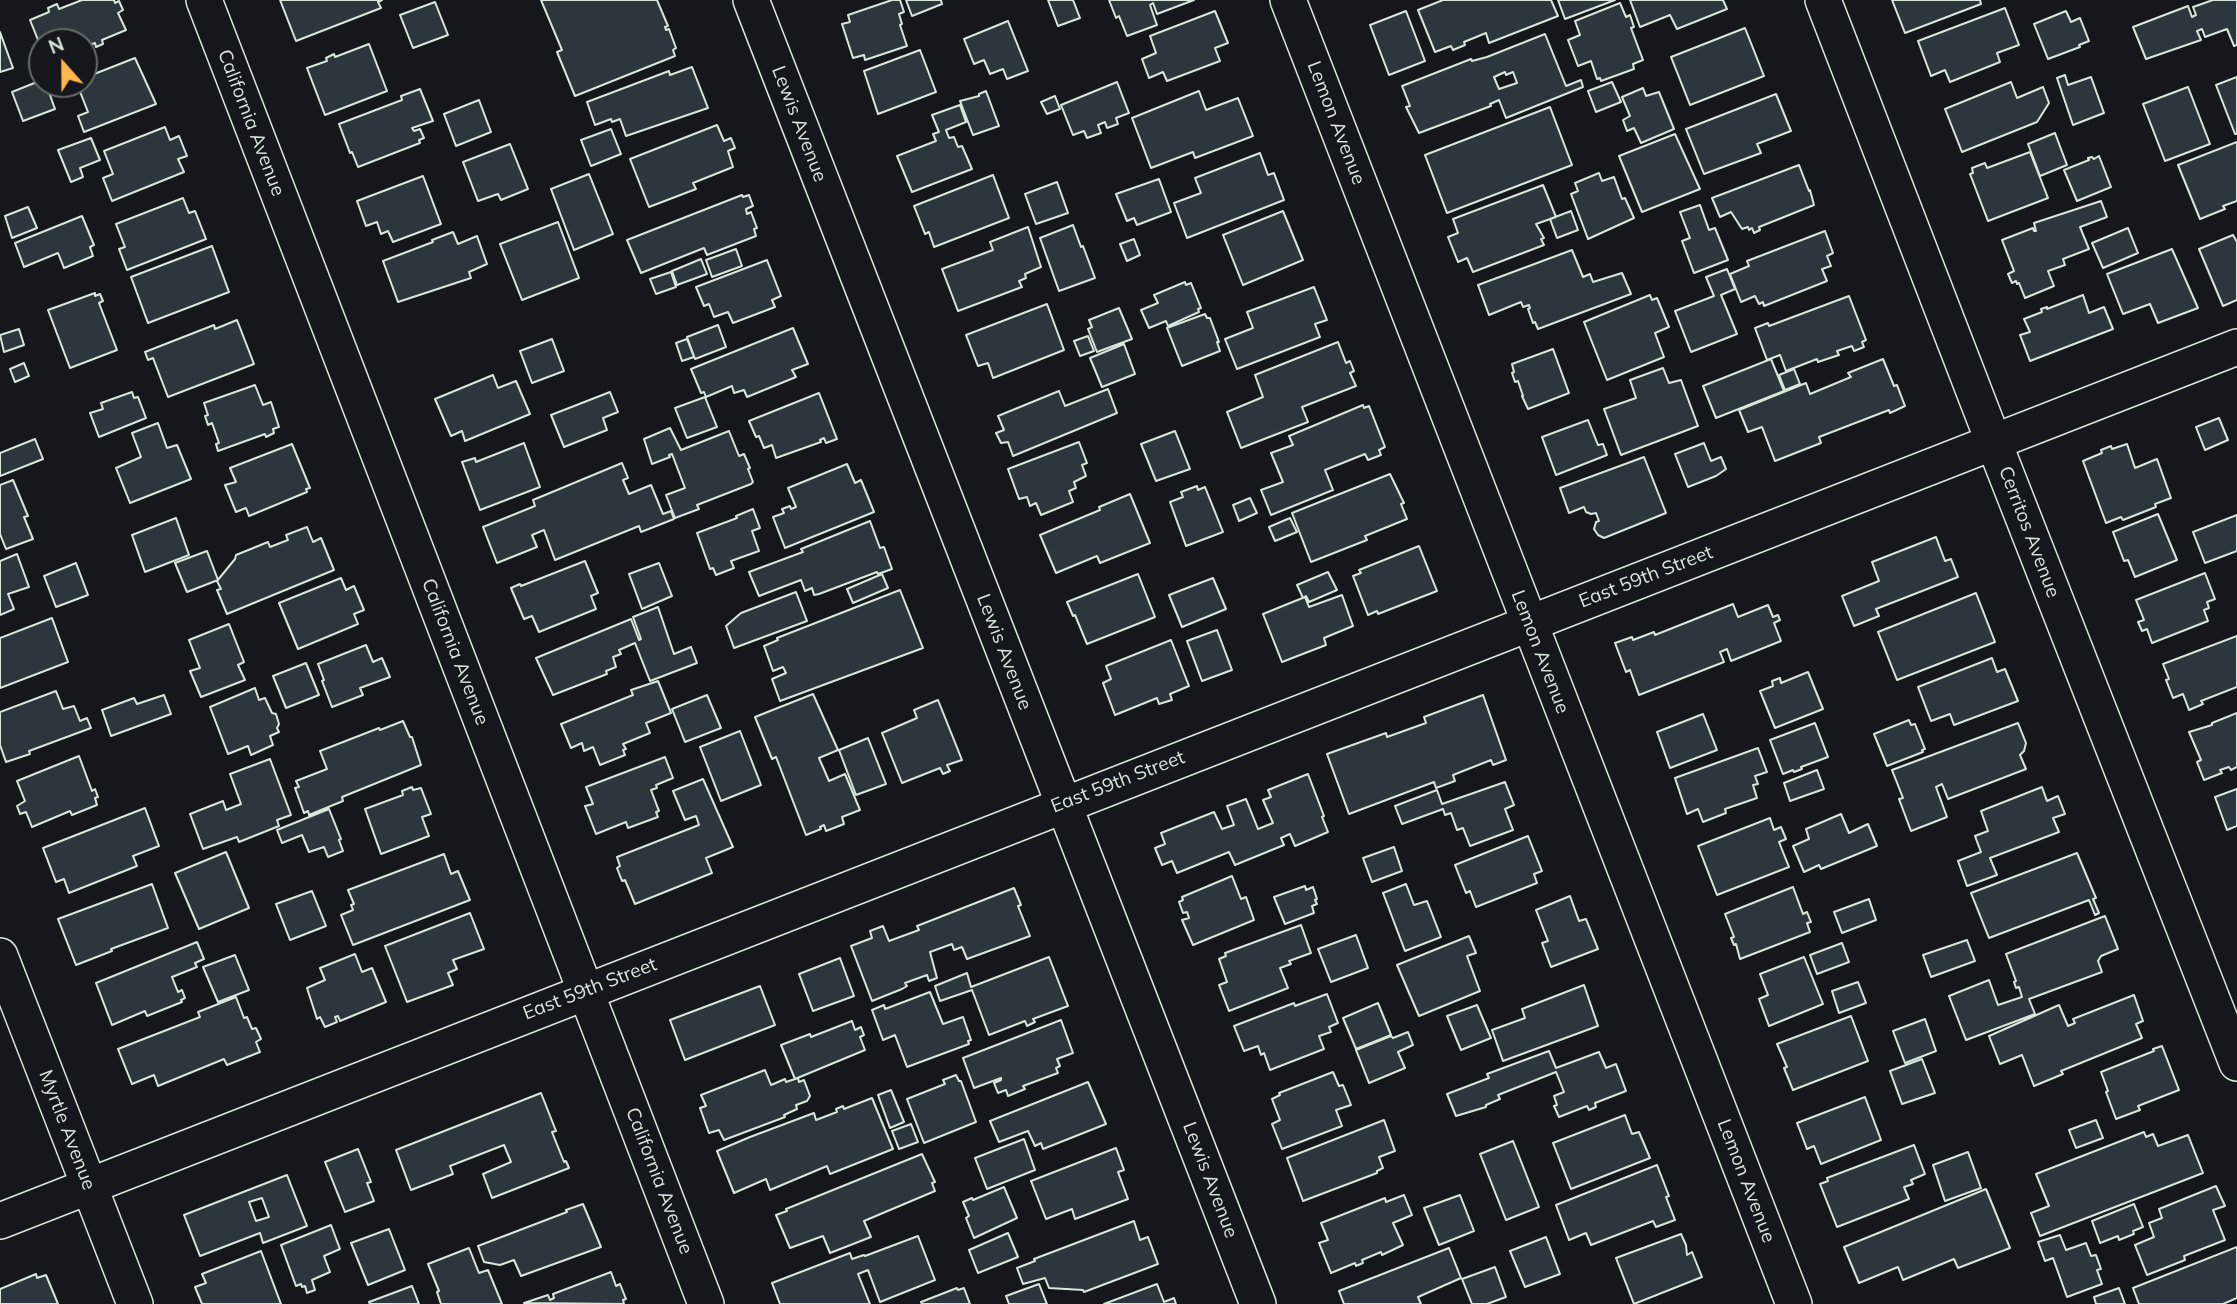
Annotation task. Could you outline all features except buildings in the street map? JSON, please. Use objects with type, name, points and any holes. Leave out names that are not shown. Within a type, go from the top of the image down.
[{"type":"street","name":"California Avenue","points":[[204,0],[706,1304]]},
{"type":"street","name":"Lewis Avenue","points":[[751,0],[1258,1304]]},
{"type":"street","name":"Lemon Avenue","points":[[1288,0],[1794,1304]]},
{"type":"street","name":"Cerritos Avenue","points":[[1823,0],[2237,1063]]},
{"type":"street","name":"East 59th Street","points":[[0,1221],[2237,347]]},
{"type":"street","name":"Myrtle Avenue","points":[[0,956],[135,1304]]}]
